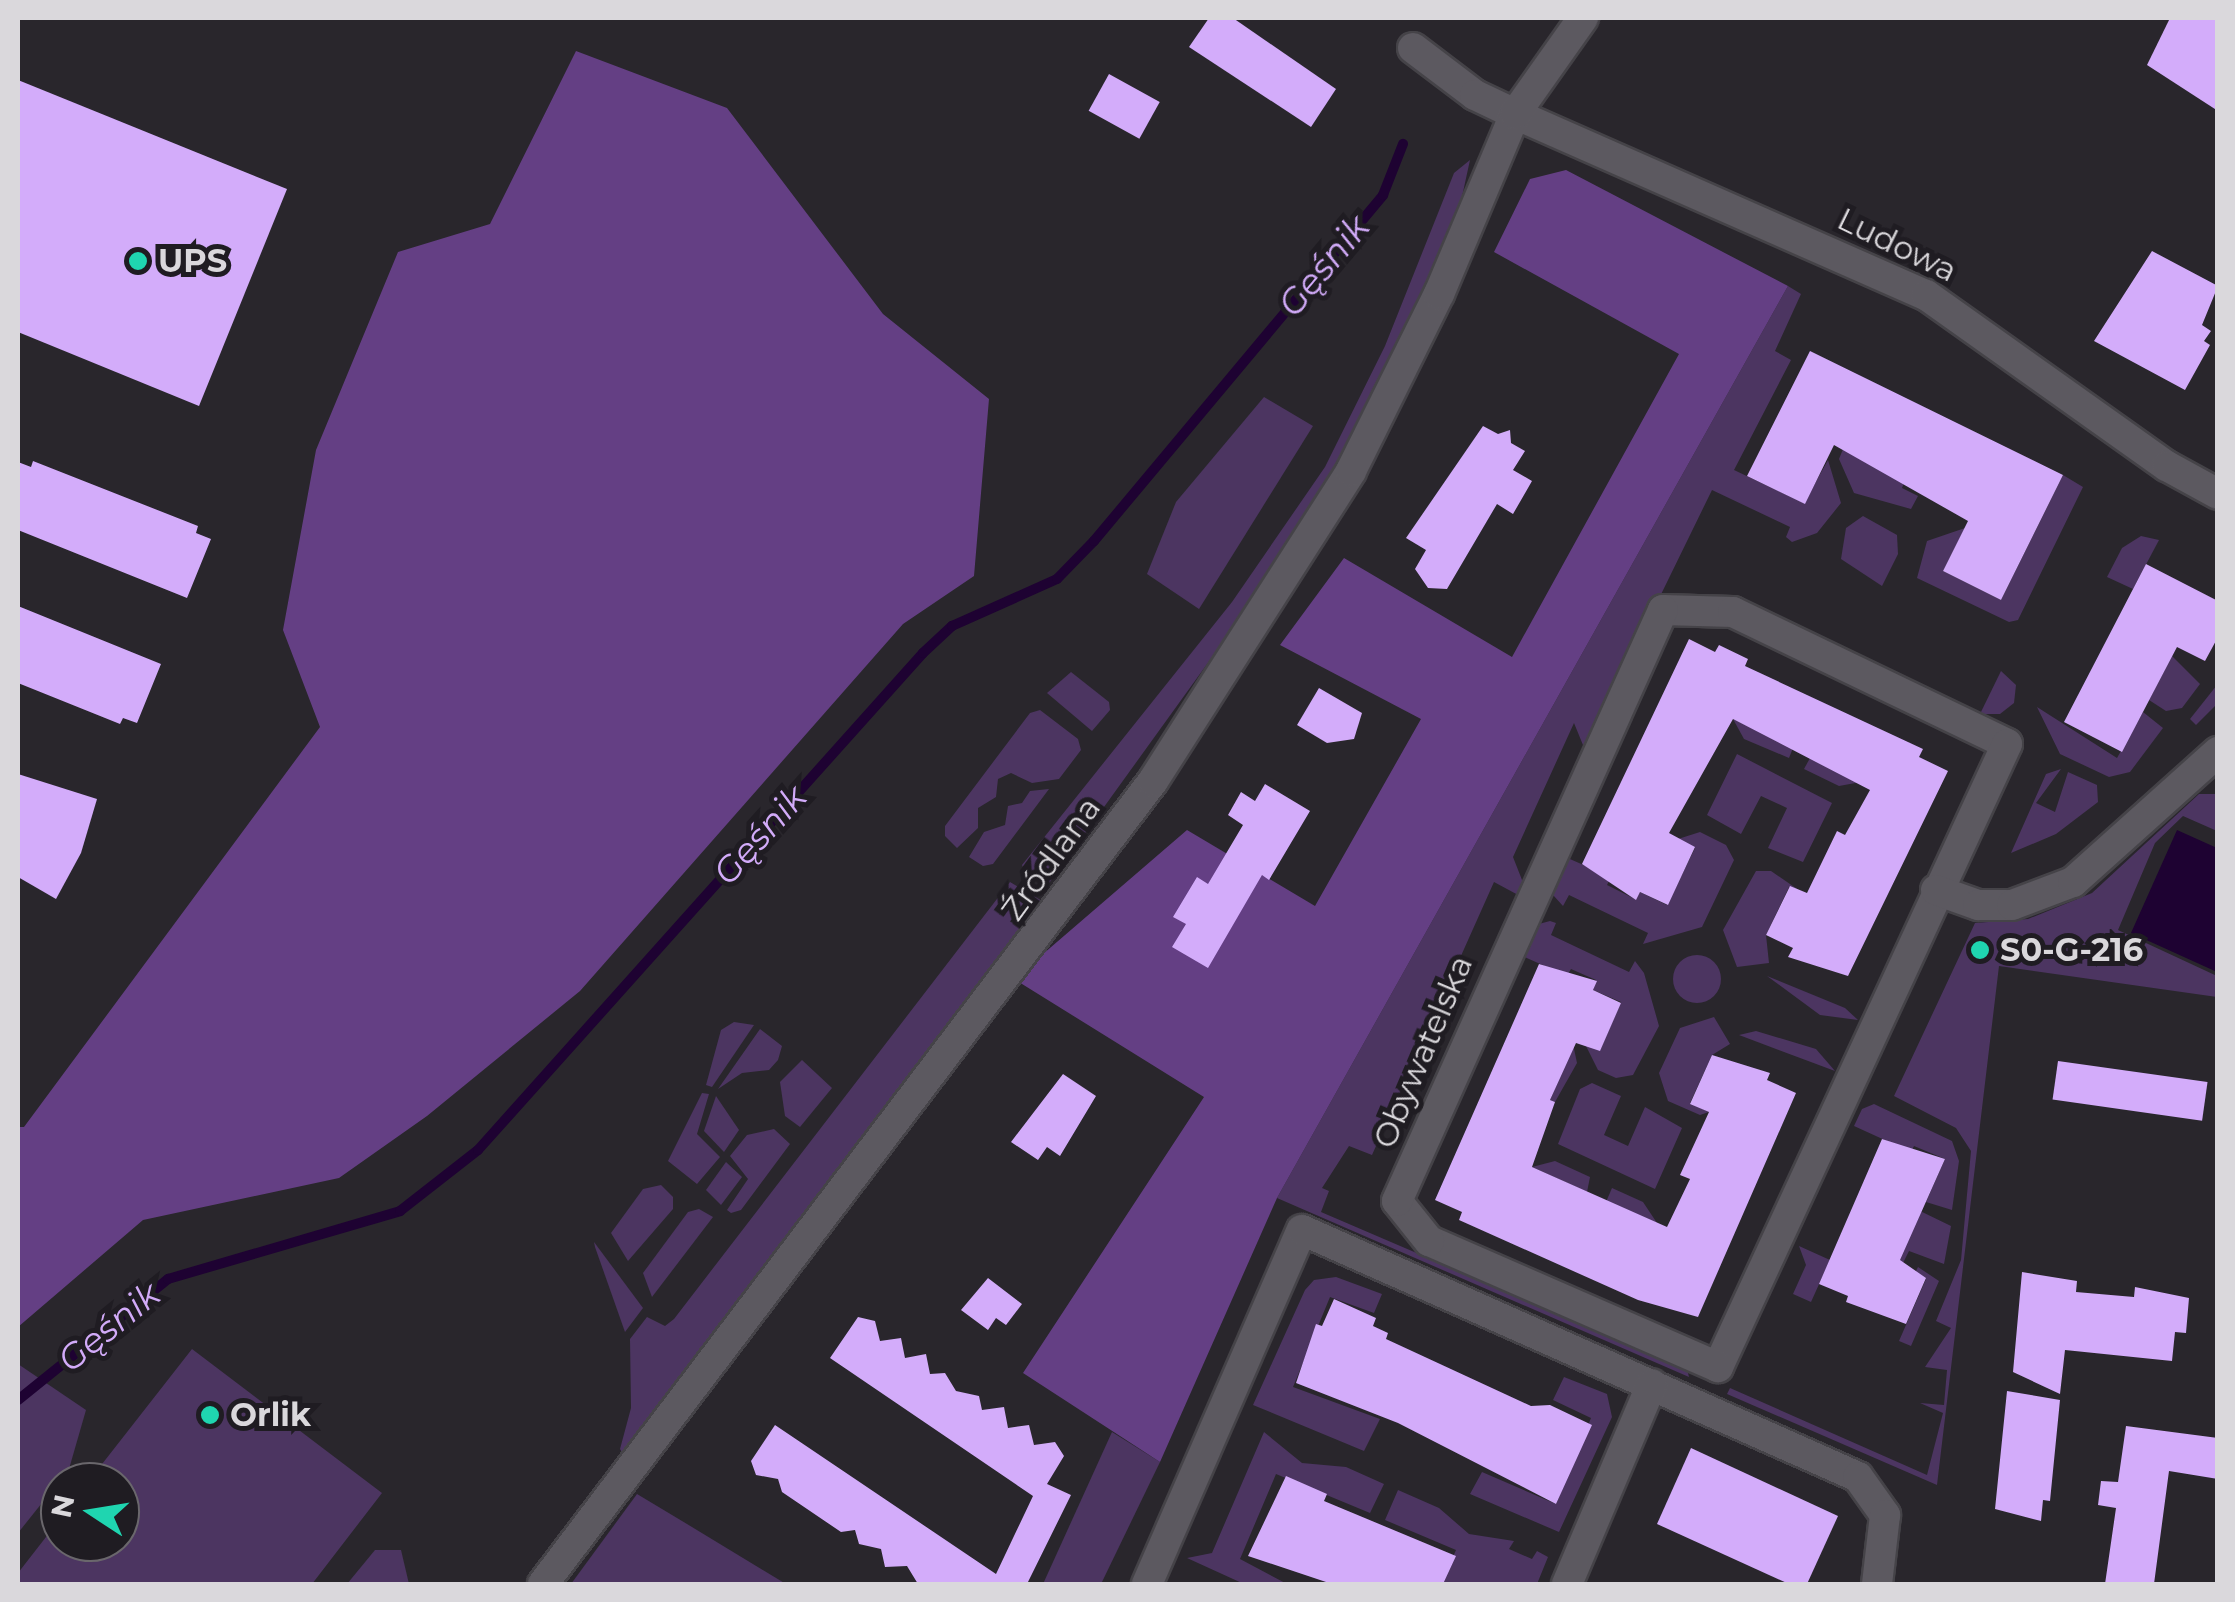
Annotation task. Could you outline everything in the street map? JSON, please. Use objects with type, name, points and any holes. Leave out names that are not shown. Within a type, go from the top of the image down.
[{"type":"street","name":"Źródlana","points":[[543,1584],[1151,783],[1304,553],[1395,388],[1515,114],[1583,18]]},
{"type":"street","points":[[1413,48],[1475,95],[1515,114]]},
{"type":"street","name":"Ludowa","points":[[1515,114],[1926,295],[2167,466],[2218,494]]},
{"type":"street","name":"Obywatelska","points":[[1663,610],[1733,612],[2007,744],[1936,890],[1718,1368],[1430,1241],[1397,1201],[1663,610]]},
{"type":"street","points":[[1936,890],[1978,905],[2012,905],[2073,882],[2218,752]]},
{"type":"street","points":[[1147,1584],[1302,1230],[1858,1477],[1885,1516],[1877,1584]]},
{"type":"street","points":[[1567,1584],[1652,1384]]},
{"type":"shaded area","points":[[576,51],[727,108],[883,314],[989,399],[974,576],[903,624],[580,991],[427,1116],[339,1178],[143,1220],[18,1327],[18,1127],[24,1127],[320,727],[283,630],[316,450],[398,252],[490,224]]},
{"type":"shaded area","points":[[1470,160],[1458,215],[1392,368],[1293,545],[1047,886],[1025,873],[1022,865],[1232,602],[1325,467],[1385,346],[1454,173]]},
{"type":"shaded area","points":[[1566,170],[1788,286],[1277,1198],[1160,1462],[1023,1373],[1204,1097],[1014,979],[1187,830],[1315,906],[1421,719],[1280,645],[1344,558],[1512,657],[1679,354],[1494,252],[1530,179]]},
{"type":"shaded area","points":[[1788,286],[1801,294],[1775,351],[1791,360],[1734,470],[1804,503],[1828,460],[1841,503],[1817,533],[1792,542],[1786,537],[1790,527],[1712,490],[1585,750],[1574,723],[1513,857],[1524,885],[1520,896],[1494,882],[1372,1155],[1349,1146],[1322,1188],[1329,1191],[1321,1212],[1687,1369],[1689,1377],[1277,1198]]},
{"type":"shaded area","points":[[1264,397],[1313,426],[1199,609],[1147,574],[1176,502]]},
{"type":"shaded area","points":[[1843,449],[1905,480],[1902,488],[1918,496],[1911,509],[1854,493],[1839,459]]},
{"type":"shaded area","points":[[2063,475],[2083,487],[2018,620],[2009,622],[1917,578],[1927,541],[1965,528],[1943,571],[2001,600]]},
{"type":"shaded area","points":[[1863,516],[1897,535],[1898,554],[1882,586],[1841,559],[1846,528]]},
{"type":"shaded area","points":[[2141,536],[2159,540],[2133,589],[2107,577],[2122,548]]},
{"type":"shaded area","points":[[2172,656],[2200,684],[2182,708],[2166,711],[2149,700]]},
{"type":"shaded area","points":[[2001,671],[2016,685],[2014,703],[2000,714],[1980,714]]},
{"type":"shaded area","points":[[1071,672],[1109,702],[1110,710],[1092,731],[1047,693]]},
{"type":"shaded area","points":[[2217,685],[2217,704],[2196,725],[2190,719]]},
{"type":"shaded area","points":[[2037,707],[2117,758],[2143,712],[2163,728],[2130,772],[2109,777],[2060,754]]},
{"type":"shaded area","points":[[1040,710],[1078,739],[1081,750],[1059,779],[1032,783],[1011,773],[998,779],[996,797],[978,808],[978,828],[957,848],[945,836],[945,826],[1030,713]]},
{"type":"shaded area","points":[[1733,719],[1793,748],[1789,758],[1744,739]]},
{"type":"shaded area","points":[[1737,754],[1832,803],[1803,862],[1768,848],[1787,808],[1761,796],[1741,834],[1707,815]]},
{"type":"shaded area","points":[[1810,758],[1861,782],[1839,786],[1804,769]]},
{"type":"shaded area","points":[[2061,769],[2036,803],[2055,812],[2068,772],[2097,785],[2098,802],[2056,834],[2011,853],[2046,774]]},
{"type":"shaded area","points":[[1049,789],[993,864],[983,866],[969,857],[984,832],[1005,825],[1008,806],[1022,803],[1030,791]]},
{"type":"shaded area","points":[[2199,794],[2217,794],[2217,831],[2183,816],[2155,843],[2118,930],[2217,976],[2217,997],[1999,966],[1937,1485],[1727,1394],[1730,1388],[1927,1475],[1943,1413],[1920,1403],[1944,1405],[1947,1370],[1925,1367],[1951,1328],[1936,1321],[1961,1260],[1971,1151],[1956,1128],[1894,1096],[1975,923],[2028,919],[2092,893]]},
{"type":"shaded area","points":[[2177,830],[2217,848],[2217,972],[2131,933]]},
{"type":"shaded area","points":[[1700,832],[1726,845],[1734,860],[1702,927],[1643,944],[1648,933],[1569,895],[1563,906],[1553,895],[1563,856],[1611,877],[1607,885],[1635,899],[1640,892],[1667,905],[1695,848],[1678,839]]},
{"type":"shaded area","points":[[1756,871],[1771,871],[1806,895],[1789,887],[1766,935],[1769,963],[1737,967],[1723,930]]},
{"type":"shaded area","points":[[1010,882],[1044,902],[626,1459],[620,1449],[631,1408],[630,1339],[647,1317],[665,1326],[674,1319]]},
{"type":"shaded area","points":[[1556,923],[1551,935],[1629,972],[1635,961],[1644,973],[1659,1026],[1633,1075],[1616,1078],[1598,1070],[1585,1044],[1600,1050],[1621,1002],[1593,990],[1596,980],[1571,969],[1567,976],[1518,954],[1535,925]]},
{"type":"shaded area","points":[[1697,955],[1714,962],[1721,979],[1714,996],[1697,1003],[1680,996],[1673,979],[1680,962]]},
{"type":"shaded area","points":[[1767,976],[1845,1008],[1858,1020],[1820,1015]]},
{"type":"shaded area","points":[[1714,1017],[1730,1044],[1712,1055],[1690,1103],[1709,1112],[1700,1115],[1668,1101],[1659,1073],[1680,1028]]},
{"type":"shaded area","points":[[734,1022],[754,1025],[712,1087],[706,1085],[721,1030]]},
{"type":"shaded area","points":[[760,1029],[782,1046],[778,1060],[769,1070],[742,1073],[718,1089]]},
{"type":"shaded area","points":[[1756,1031],[1816,1049],[1835,1071],[1739,1035]]},
{"type":"shaded area","points":[[1573,1044],[1577,1063],[1555,1102],[1550,1100]]},
{"type":"shaded area","points":[[802,1060],[832,1088],[800,1127],[785,1116],[780,1082]]},
{"type":"shaded area","points":[[1592,1083],[1621,1096],[1604,1135],[1628,1146],[1645,1107],[1682,1128],[1655,1189],[1558,1144],[1580,1089]]},
{"type":"shaded area","points":[[702,1093],[709,1094],[697,1134],[720,1157],[697,1184],[668,1161]]},
{"type":"shaded area","points":[[716,1096],[739,1130],[724,1152],[704,1131]]},
{"type":"shaded area","points":[[1874,1104],[1952,1141],[1959,1161],[1952,1210],[1926,1202],[1945,1159],[1914,1146],[1911,1152],[1854,1126],[1862,1109]]},
{"type":"shaded area","points":[[774,1129],[790,1144],[741,1210],[731,1213],[727,1210],[748,1179],[730,1156],[747,1135]]},
{"type":"shaded area","points":[[1555,1161],[1590,1177],[1587,1192],[1532,1167]]},
{"type":"shaded area","points":[[726,1162],[742,1177],[721,1205],[706,1190]]},
{"type":"shaded area","points":[[661,1185],[673,1197],[673,1209],[628,1261],[611,1233],[643,1189]]},
{"type":"shaded area","points":[[1612,1188],[1643,1202],[1659,1226],[1606,1202]]},
{"type":"shaded area","points":[[699,1209],[713,1217],[652,1297],[643,1273],[688,1212]]},
{"type":"shaded area","points":[[1916,1209],[1951,1226],[1944,1264],[1909,1251],[1901,1267],[1893,1256]]},
{"type":"shaded area","points":[[594,1242],[643,1308],[625,1332],[595,1247]]},
{"type":"shaded area","points":[[1799,1246],[1830,1260],[1811,1302],[1793,1294],[1806,1265]]},
{"type":"shaded area","points":[[1918,1267],[1939,1281],[1911,1346],[1899,1341],[1926,1279],[1915,1273]]},
{"type":"shaded area","points":[[1336,1277],[1382,1294],[1374,1313],[1330,1297],[1293,1387],[1380,1419],[1364,1451],[1253,1405],[1305,1290],[1314,1280]]},
{"type":"shaded area","name":"Orlik","points":[[192,1349],[382,1493],[312,1584],[18,1584],[18,1573],[40,1545],[40,1562],[140,1562],[140,1462],[104,1462]]},
{"type":"shaded area","points":[[18,1364],[86,1410],[71,1462],[40,1462],[40,1505],[18,1533]]},
{"type":"shaded area","points":[[1564,1377],[1607,1394],[1612,1417],[1559,1532],[1470,1494],[1482,1472],[1556,1504],[1591,1418],[1553,1400]]},
{"type":"shaded area","points":[[1112,1432],[1160,1462],[1101,1584],[1043,1584]]},
{"type":"shaded area","points":[[1264,1432],[1302,1463],[1346,1467],[1384,1484],[1370,1513],[1276,1474],[1240,1559],[1287,1584],[1244,1584],[1187,1558],[1212,1553]]},
{"type":"shaded area","points":[[1398,1490],[1439,1508],[1469,1534],[1514,1541],[1509,1549],[1532,1559],[1537,1551],[1548,1557],[1537,1584],[1441,1584],[1456,1550],[1385,1520]]},
{"type":"shaded area","points":[[637,1494],[687,1524],[786,1584],[571,1584]]},
{"type":"shaded area","points":[[375,1550],[401,1550],[409,1584],[347,1584]]},
{"type":"building","points":[[1209,18],[1233,18],[1336,89],[1311,127],[1189,47]]},
{"type":"building","points":[[2170,18],[2218,18],[2218,111],[2147,65]]},
{"type":"building","points":[[1109,74],[1160,102],[1139,139],[1089,111]]},
{"type":"building","name":"UPS","points":[[18,80],[287,189],[199,406],[18,332]]},
{"type":"building","points":[[2152,251],[2218,286],[2202,325],[2211,331],[2204,341],[2210,345],[2185,390],[2094,341]]},
{"type":"building","points":[[1810,351],[2063,475],[2001,600],[1943,571],[1968,521],[1834,445],[1805,504],[1747,476]]},
{"type":"building","points":[[1483,426],[1498,434],[1510,430],[1511,443],[1525,451],[1513,470],[1532,481],[1513,514],[1497,504],[1447,589],[1428,588],[1415,569],[1426,550],[1406,538]]},
{"type":"building","points":[[33,461],[198,526],[196,533],[211,539],[187,598],[18,530],[18,462],[31,467]]},
{"type":"building","points":[[2146,564],[2218,601],[2218,637],[2205,661],[2177,647],[2122,752],[2064,722]]},
{"type":"building","points":[[18,606],[161,664],[137,723],[123,718],[120,724],[18,683]]},
{"type":"building","points":[[1689,639],[1715,652],[1719,645],[1748,659],[1745,666],[1923,749],[1919,757],[1948,771],[1848,976],[1788,957],[1793,948],[1766,935],[1790,886],[1807,893],[1837,831],[1845,835],[1870,790],[1733,719],[1669,833],[1695,847],[1668,905],[1640,892],[1636,900],[1582,864]]},
{"type":"building","points":[[1319,688],[1362,713],[1354,739],[1327,743],[1297,725]]},
{"type":"building","points":[[18,774],[97,799],[81,853],[56,899],[18,877]]},
{"type":"building","points":[[1265,784],[1310,811],[1269,880],[1262,875],[1208,968],[1172,947],[1186,924],[1173,917],[1197,877],[1208,884],[1243,825],[1228,815],[1241,792],[1255,801]]},
{"type":"building","points":[[1539,964],[1597,981],[1593,990],[1621,1003],[1600,1051],[1576,1043],[1550,1100],[1555,1102],[1532,1167],[1667,1227],[1690,1179],[1680,1175],[1709,1112],[1690,1104],[1712,1055],[1770,1073],[1767,1080],[1796,1093],[1698,1317],[1638,1300],[1459,1220],[1462,1212],[1435,1200]]},
{"type":"building","points":[[2058,1061],[2208,1082],[2202,1121],[2053,1100]]},
{"type":"building","points":[[1063,1074],[1096,1096],[1060,1156],[1047,1147],[1038,1160],[1011,1142]]},
{"type":"building","points":[[1882,1139],[1945,1159],[1900,1260],[1926,1278],[1906,1324],[1846,1302],[1848,1296],[1819,1284]]},
{"type":"building","points":[[2022,1272],[2077,1281],[2076,1292],[2134,1297],[2135,1287],[2189,1298],[2186,1333],[2175,1332],[2172,1361],[2065,1350],[2060,1394],[2013,1372]]},
{"type":"building","points":[[988,1278],[1022,1304],[1006,1325],[996,1318],[988,1330],[961,1310]]},
{"type":"building","points":[[1334,1299],[1376,1318],[1373,1326],[1388,1333],[1386,1339],[1531,1406],[1550,1405],[1592,1425],[1556,1504],[1398,1423],[1296,1383],[1316,1324],[1322,1326]]},
{"type":"building","points":[[858,1317],[875,1321],[880,1341],[901,1338],[905,1358],[926,1354],[930,1374],[945,1373],[956,1391],[979,1396],[982,1410],[1004,1407],[1008,1428],[1029,1425],[1034,1445],[1055,1442],[1064,1456],[1047,1484],[1071,1495],[1027,1584],[918,1584],[907,1566],[885,1567],[881,1549],[859,1544],[855,1530],[841,1532],[782,1492],[778,1479],[756,1475],[751,1461],[775,1425],[996,1574],[1033,1496],[830,1358]]},
{"type":"building","points":[[2007,1391],[2060,1400],[2050,1501],[2043,1500],[2041,1521],[1995,1509]]},
{"type":"building","points":[[2126,1426],[2218,1438],[2218,1479],[2169,1471],[2154,1584],[2105,1584],[2116,1508],[2098,1505],[2101,1481],[2118,1482]]},
{"type":"building","points":[[1691,1448],[1838,1516],[1807,1584],[1789,1584],[1657,1524]]},
{"type":"building","points":[[1286,1476],[1327,1494],[1324,1501],[1456,1556],[1443,1584],[1332,1584],[1248,1556]]},
{"type":"waterway","name":"Gęśnik","points":[[18,1400],[168,1279],[400,1211],[478,1150],[923,653],[952,626],[1057,579],[1094,541],[1383,195],[1403,144]]},
{"type":"place","name":"UPS","points":[[138,261]]},
{"type":"place","name":"S0-G-216","points":[[1980,950]]},
{"type":"place","name":"Orlik","points":[[210,1415]]}]
